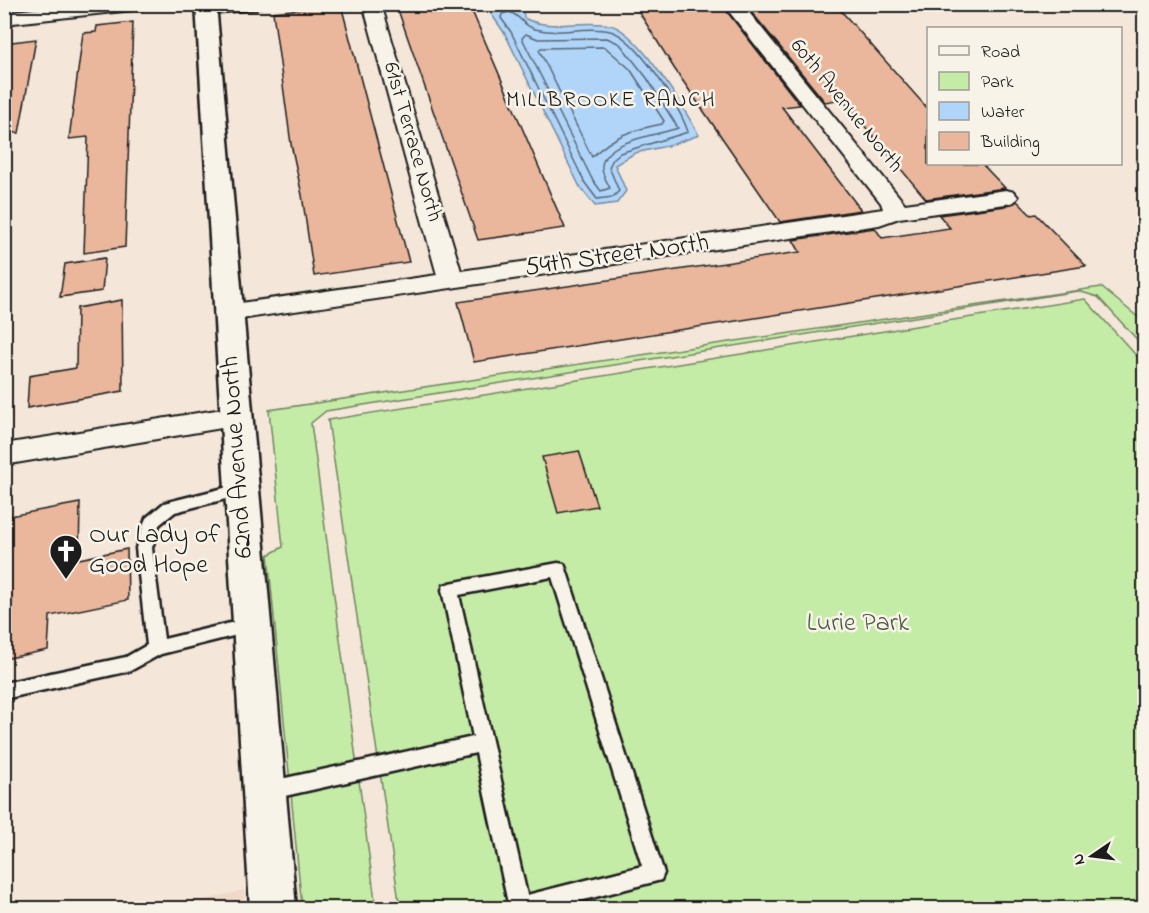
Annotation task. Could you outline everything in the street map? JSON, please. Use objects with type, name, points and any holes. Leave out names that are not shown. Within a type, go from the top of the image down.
[{"type":"street","points":[[4,18],[142,4]]},
{"type":"street","points":[[206,7],[256,4]]},
{"type":"street","name":"61st Terrace North","points":[[372,4],[451,280]]},
{"type":"street","name":"60th Avenue North","points":[[732,4],[893,202],[895,212]]},
{"type":"street","name":"62nd Avenue North","points":[[206,7],[240,490],[273,909]]},
{"type":"street","name":"54th Street North","points":[[227,313],[879,218],[895,212],[1006,197]]},
{"type":"street","points":[[4,455],[235,417]]},
{"type":"lane","points":[[156,648],[144,548],[152,522],[170,507],[240,490]]},
{"type":"lane","points":[[558,569],[654,873],[519,907],[483,743],[450,590],[558,569]]},
{"type":"lane","points":[[4,691],[130,664],[156,648],[251,625]]},
{"type":"lane","points":[[264,792],[483,743]]},
{"type":"shaded area","points":[[244,890],[245,908],[170,908]]},
{"type":"green space","points":[[1101,287],[1144,322],[1144,347],[1098,297],[1078,291],[326,411],[311,423],[376,908],[302,908],[268,555],[283,547],[269,410]]},
{"type":"green space","name":"Lurie Park","points":[[1085,299],[1144,364],[1144,908],[400,908],[328,420]]},
{"type":"water","points":[[505,6],[523,9],[524,18],[534,22],[555,25],[588,23],[610,25],[622,30],[660,72],[699,135],[671,145],[635,153],[615,165],[626,191],[617,203],[595,206],[580,187],[505,34],[490,12]]},
{"type":"building","points":[[396,4],[469,4],[565,228],[478,240]]},
{"type":"building","points":[[634,4],[721,4],[800,105],[782,107],[861,210],[780,222],[674,68]]},
{"type":"building","points":[[745,4],[835,4],[927,108],[927,165],[983,165],[1005,188],[926,199],[842,99],[825,102]]},
{"type":"building","points":[[341,5],[409,262],[314,276],[302,195],[291,144],[273,12]]},
{"type":"building","points":[[133,22],[125,247],[84,253],[88,137],[69,139],[83,33],[96,32],[97,26]]},
{"type":"building","points":[[36,39],[19,133],[4,132],[4,43]]},
{"type":"building","points":[[1017,201],[1031,215],[1036,214],[1086,266],[474,362],[458,302],[800,252],[793,240],[875,228],[882,238],[950,228],[939,215],[1006,206]]},
{"type":"building","points":[[105,258],[102,291],[60,297],[65,264]]},
{"type":"building","points":[[122,300],[123,391],[27,408],[29,376],[76,368],[77,308]]},
{"type":"building","points":[[579,451],[597,506],[558,513],[542,457]]},
{"type":"building","name":"Our Lady of Good Hope","points":[[80,503],[79,559],[127,549],[128,600],[50,616],[48,650],[4,659],[4,517]]},
{"type":"place","name":"Our Lady of Good Hope","points":[[66,580]]},
{"type":"district","name":"MILLBROOKE RANCH","points":[[611,101]]}]
